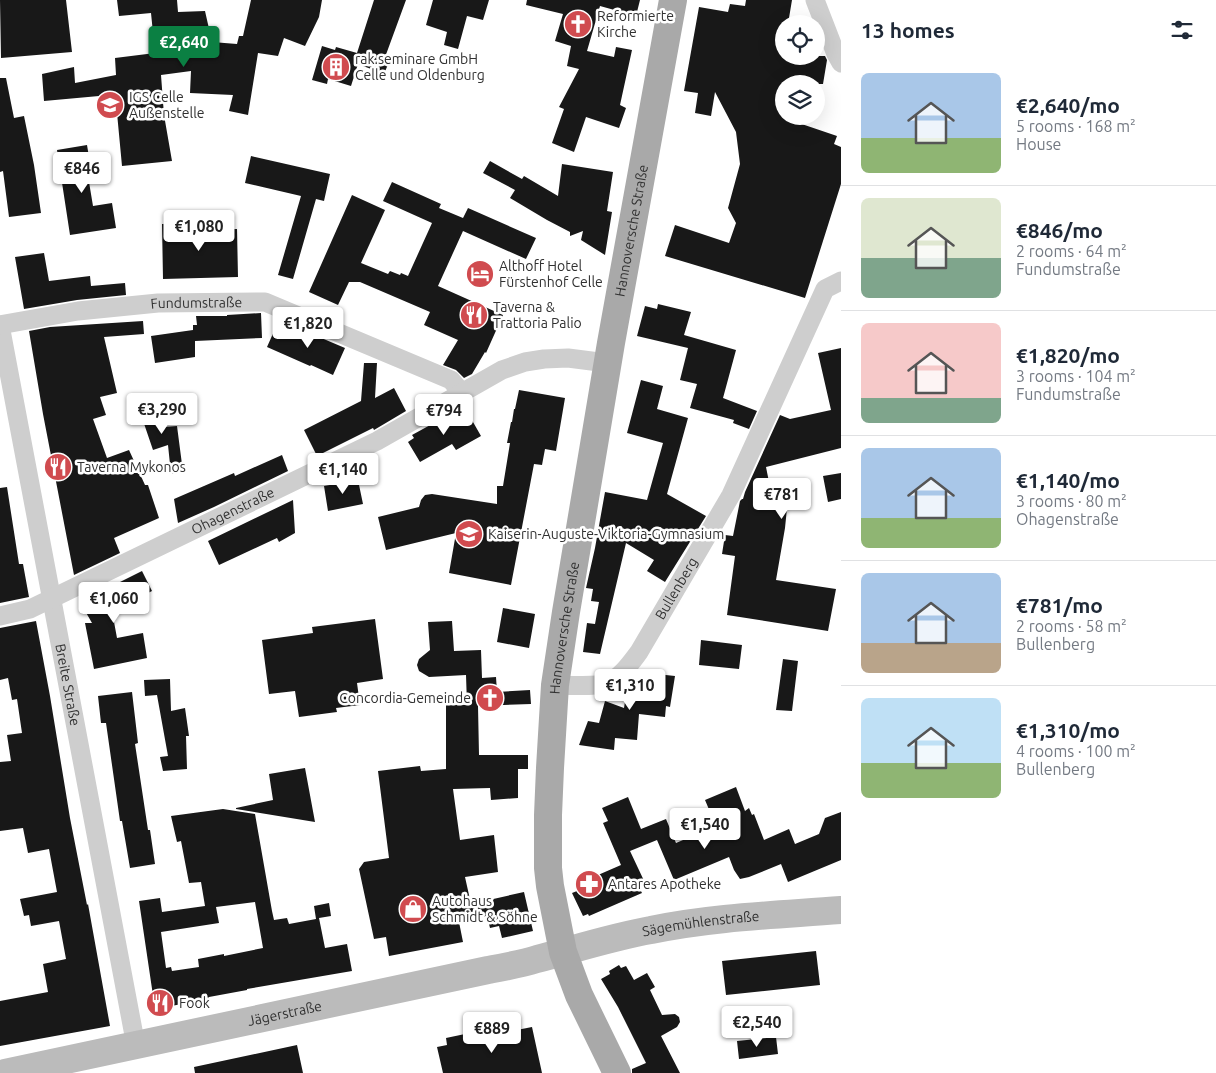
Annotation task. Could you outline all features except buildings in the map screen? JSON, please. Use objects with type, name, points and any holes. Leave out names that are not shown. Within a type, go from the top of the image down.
[{"type":"main road","name":"Hannoversche Straße","points":[[618,1073],[579,995],[564,952],[548,868],[549,789],[556,684],[566,612],[607,363],[673,0]]},
{"type":"street","points":[[815,0],[836,54],[841,62]]},
{"type":"street","name":"Bullenberg","points":[[556,684],[573,686],[606,684],[626,670],[731,495],[825,289],[841,281]]},
{"type":"street","name":"Fundumstraße","points":[[0,325],[78,311],[158,303],[265,302],[451,380],[462,393]]},
{"type":"street","name":"Breite Straße","points":[[0,325],[136,1046]]},
{"type":"street","name":"Ohagenstraße","points":[[0,616],[30,609],[377,441],[502,370],[525,362],[544,359],[568,358],[607,363]]},
{"type":"street","name":"Sägemühlenstraße","points":[[564,952],[652,929],[683,924],[841,910]]},
{"type":"street","name":"Jägerstraße","points":[[5,1073],[535,960],[564,952]]},
{"type":"place","name":"Reformierte Kirche","points":[[578,24]]},
{"type":"place","name":"rak.seminare GmbH Celle und Oldenburg","points":[[336,67]]},
{"type":"place","name":"IGS Celle Außenstelle","points":[[110,105]]},
{"type":"place","name":"Althoff Hotel Fürstenhof Celle","points":[[480,274]]},
{"type":"place","name":"Taverna & Trattoria Palio","points":[[474,315]]},
{"type":"place","name":"Taverna Mykonos","points":[[58,467]]},
{"type":"place","name":"Kaiserin-Auguste-Viktoria-Gymnasium","points":[[469,534]]},
{"type":"place","name":"Concordia-Gemeinde","points":[[490,698]]},
{"type":"place","name":"Antares Apotheke","points":[[589,884]]},
{"type":"place","name":"Autohaus Schmidt & Söhne","points":[[413,909]]},
{"type":"place","name":"Fook","points":[[160,1003]]}]
